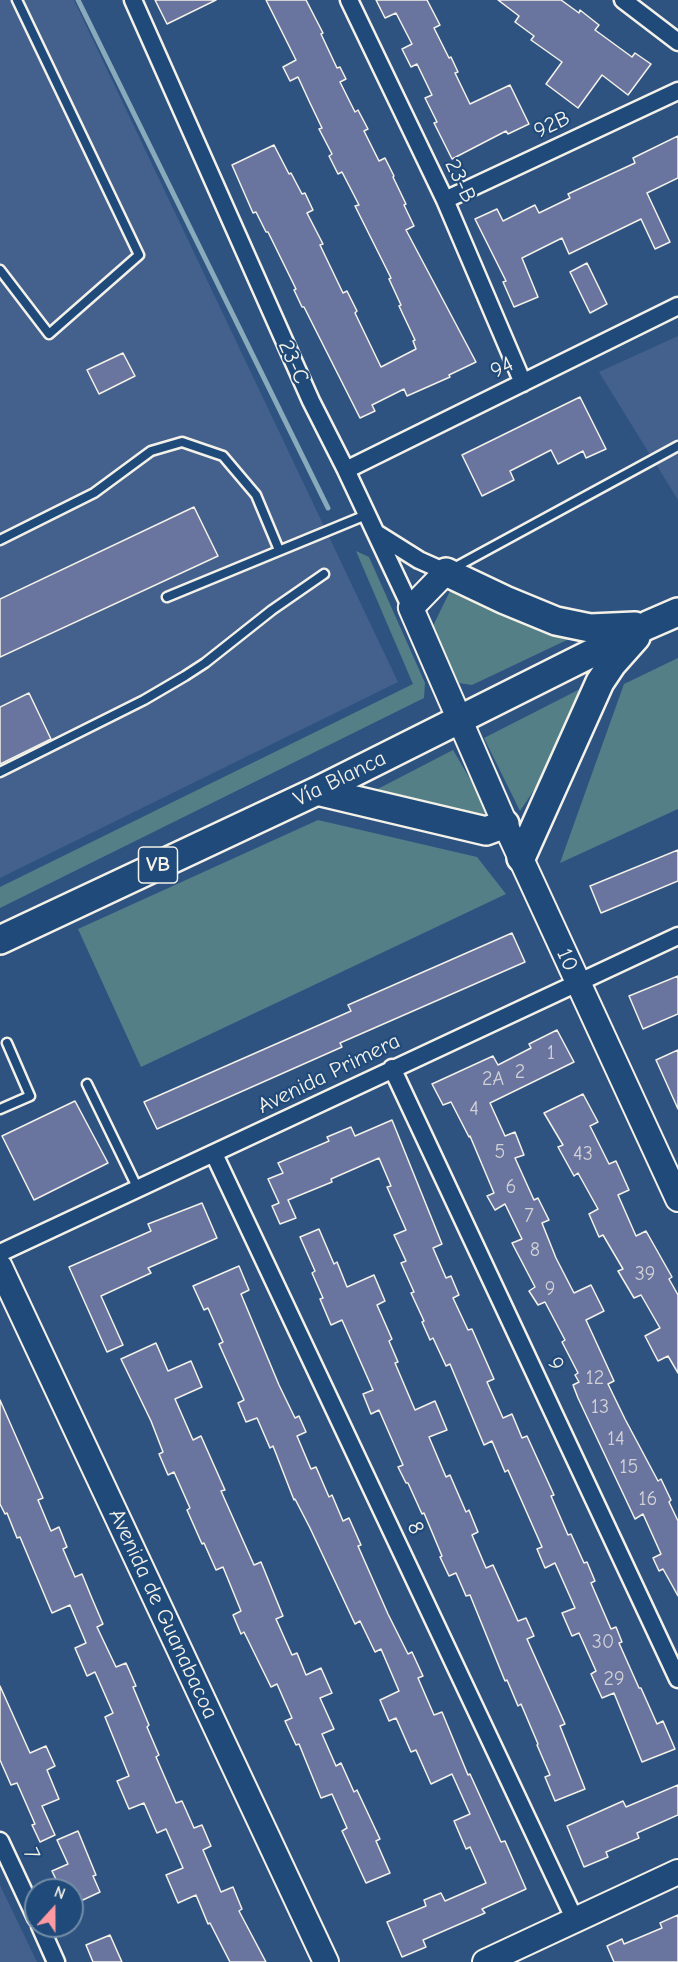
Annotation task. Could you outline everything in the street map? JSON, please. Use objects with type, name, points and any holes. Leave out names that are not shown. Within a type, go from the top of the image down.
[{"type":"main road","points":[[446,572],[556,621],[590,628],[648,625]]},
{"type":"main road","name":"Vía Blanca","points":[[0,940],[317,791],[678,612]]},
{"type":"main road","points":[[521,858],[600,682],[627,646],[648,625]]},
{"type":"main road","points":[[317,791],[486,831],[505,824]]},
{"type":"street","name":"23-C","points":[[133,0],[311,401],[411,608],[459,720]]},
{"type":"street","name":"23-B","points":[[349,0],[445,200],[523,383]]},
{"type":"street","points":[[623,0],[678,42]]},
{"type":"street","name":"92B","points":[[445,200],[678,91]]},
{"type":"street","name":"94","points":[[346,470],[678,306]]},
{"type":"street","points":[[375,533],[419,560],[446,572],[411,608]]},
{"type":"street","name":"10","points":[[459,720],[678,1199]]},
{"type":"street","name":"Avenida Primera","points":[[0,1253],[678,936]]},
{"type":"street","name":"9","points":[[392,1068],[678,1679]]},
{"type":"street","name":"8","points":[[214,1154],[575,1920]]},
{"type":"street","name":"Avenida de Guanabacoa","points":[[0,1267],[326,1962]]},
{"type":"street","name":"7","points":[[0,1841],[24,1892]]},
{"type":"street","points":[[485,1962],[678,1872]]},
{"type":"street","points":[[45,1938],[56,1962]]},
{"type":"lane","points":[[0,270],[50,333],[139,255],[17,0]]},
{"type":"lane","points":[[0,540],[94,493],[151,451],[182,442],[223,456],[256,495],[279,550]]},
{"type":"lane","points":[[446,572],[678,446]]},
{"type":"lane","points":[[167,597],[366,515]]},
{"type":"lane","points":[[0,772],[144,700],[185,676],[206,663],[272,610],[324,574]]},
{"type":"lane","points":[[0,1109],[30,1096],[7,1042]]},
{"type":"lane","points":[[87,1084],[138,1189]]},
{"type":"shaded area","points":[[0,0],[74,0],[398,682],[0,878]]},
{"type":"shaded area","points":[[678,336],[678,500],[599,372]]},
{"type":"shaded area","points":[[0,1885],[37,1962],[0,1962]]},
{"type":"green space","points":[[356,551],[369,557],[425,683],[424,698],[0,908],[0,887],[413,684]]},
{"type":"green space","points":[[451,589],[569,639],[472,685],[459,683],[433,626]]},
{"type":"green space","points":[[678,658],[678,809],[560,863],[624,684]]},
{"type":"green space","points":[[582,688],[559,743],[536,787],[520,811],[484,738]]},
{"type":"green space","points":[[453,750],[484,803],[487,816],[484,821],[366,795]]},
{"type":"green space","points":[[318,820],[477,857],[506,894],[141,1067],[78,929]]},
{"type":"building","points":[[155,0],[216,0],[167,24]]},
{"type":"building","points":[[266,0],[306,0],[337,68],[340,67],[346,79],[340,82],[355,112],[358,110],[368,129],[364,131],[379,161],[385,158],[394,176],[414,226],[406,230],[476,362],[449,375],[450,377],[407,396],[404,389],[372,405],[375,411],[360,418],[302,307],[294,290],[296,289],[268,232],[256,212],[253,213],[232,165],[274,145],[289,174],[291,173],[302,194],[305,193],[313,210],[307,213],[323,244],[320,245],[343,293],[347,291],[357,311],[355,313],[381,367],[416,349],[413,341],[415,340],[399,306],[401,305],[389,279],[391,278],[355,206],[359,205],[342,172],[338,174],[329,156],[332,154],[319,129],[322,128],[298,77],[290,81],[283,67],[296,60]]},
{"type":"building","points":[[376,0],[427,0],[440,25],[434,28],[449,58],[451,57],[458,72],[455,73],[470,104],[510,85],[529,124],[508,134],[506,131],[452,159],[434,123],[437,122],[425,98],[432,95],[417,64],[411,67],[402,49],[412,44],[396,13],[385,18]]},
{"type":"building","points":[[498,0],[561,0],[579,13],[580,10],[599,25],[595,30],[632,57],[635,53],[651,64],[628,95],[602,75],[578,108],[546,84],[562,62],[531,40],[534,36],[515,22],[519,16]]},
{"type":"building","points":[[678,136],[678,178],[647,193],[670,242],[655,249],[641,219],[569,254],[562,238],[522,258],[538,297],[514,307],[503,282],[506,281],[475,219],[497,209],[503,221],[535,205],[539,213],[570,198],[568,194],[635,163],[633,158]]},
{"type":"building","points":[[587,263],[607,304],[590,313],[570,272]]},
{"type":"building","points":[[123,353],[135,376],[99,394],[87,370]]},
{"type":"building","points":[[580,397],[606,449],[586,458],[583,451],[558,464],[551,450],[510,471],[514,480],[482,496],[462,455]]},
{"type":"building","points":[[194,507],[218,556],[0,657],[0,599]]},
{"type":"building","points":[[29,693],[51,739],[0,764],[0,707]]},
{"type":"building","points":[[678,850],[678,881],[601,913],[590,886]]},
{"type":"building","points":[[512,933],[525,962],[340,1043],[342,1047],[157,1129],[144,1102],[351,1011],[348,1005]]},
{"type":"building","points":[[678,976],[678,1014],[643,1029],[629,996]]},
{"type":"building","points":[[557,1030],[574,1062],[490,1103],[505,1136],[515,1132],[524,1155],[515,1158],[534,1200],[538,1198],[549,1220],[542,1223],[556,1258],[574,1293],[591,1285],[604,1311],[586,1320],[614,1381],[608,1384],[658,1481],[661,1479],[678,1521],[678,1596],[663,1569],[659,1571],[653,1558],[661,1554],[643,1514],[635,1519],[578,1398],[573,1385],[579,1382],[575,1375],[578,1373],[562,1342],[565,1340],[545,1302],[538,1305],[529,1291],[535,1287],[512,1243],[522,1239],[505,1204],[495,1210],[487,1196],[494,1193],[470,1136],[451,1102],[443,1105],[432,1084],[493,1056],[498,1065],[531,1048],[529,1044]]},
{"type":"building","points":[[678,1050],[678,1109],[656,1060]]},
{"type":"building","points":[[583,1094],[598,1122],[590,1126],[609,1164],[616,1161],[629,1190],[618,1195],[636,1236],[646,1231],[672,1277],[669,1279],[678,1295],[678,1373],[668,1356],[658,1361],[645,1336],[660,1328],[641,1295],[634,1298],[618,1271],[623,1269],[603,1235],[599,1237],[589,1214],[598,1209],[578,1173],[574,1176],[558,1147],[563,1145],[544,1113]]},
{"type":"building","points":[[75,1101],[108,1163],[34,1200],[2,1136]]},
{"type":"building","points":[[392,1120],[442,1244],[433,1248],[446,1278],[451,1276],[459,1295],[453,1298],[468,1330],[472,1329],[494,1379],[487,1382],[503,1418],[512,1414],[522,1438],[527,1436],[554,1495],[551,1496],[568,1535],[571,1534],[584,1563],[587,1562],[595,1581],[591,1583],[611,1629],[616,1627],[622,1642],[619,1643],[639,1688],[657,1724],[663,1721],[675,1749],[642,1762],[614,1693],[602,1698],[591,1674],[596,1671],[579,1633],[572,1636],[562,1613],[575,1608],[555,1563],[545,1568],[537,1549],[542,1547],[508,1470],[505,1472],[492,1441],[484,1445],[450,1364],[446,1366],[433,1338],[430,1340],[422,1322],[424,1321],[411,1293],[414,1292],[401,1263],[406,1261],[394,1235],[406,1230],[387,1187],[391,1186],[379,1158],[331,1179],[332,1182],[288,1200],[296,1218],[280,1224],[272,1206],[279,1203],[268,1179],[283,1173],[278,1163],[329,1141],[327,1137],[351,1127],[355,1136]]},
{"type":"building","points":[[202,1203],[217,1238],[148,1268],[151,1273],[101,1296],[123,1345],[107,1352],[69,1267],[151,1231],[148,1224]]},
{"type":"building","points":[[319,1229],[334,1264],[337,1262],[347,1287],[374,1275],[385,1301],[377,1305],[392,1339],[389,1341],[398,1362],[395,1363],[415,1410],[435,1401],[447,1430],[429,1437],[446,1477],[450,1475],[466,1512],[469,1510],[478,1532],[472,1535],[486,1568],[493,1565],[518,1621],[526,1618],[534,1636],[527,1639],[565,1724],[560,1726],[585,1789],[555,1801],[545,1777],[550,1775],[538,1744],[521,1704],[518,1706],[507,1680],[505,1681],[470,1595],[466,1596],[456,1573],[449,1576],[424,1513],[422,1514],[398,1467],[403,1465],[379,1410],[371,1414],[363,1394],[373,1390],[342,1320],[331,1325],[312,1273],[315,1271],[300,1237]]},
{"type":"building","points":[[239,1266],[249,1290],[241,1294],[279,1385],[295,1418],[299,1416],[306,1432],[297,1436],[311,1469],[316,1467],[343,1521],[349,1518],[361,1545],[358,1546],[388,1614],[408,1654],[412,1652],[423,1676],[418,1678],[434,1715],[442,1712],[468,1775],[470,1774],[501,1842],[505,1841],[526,1889],[482,1909],[485,1913],[423,1940],[426,1947],[402,1957],[387,1922],[426,1906],[424,1900],[441,1893],[445,1901],[486,1883],[470,1847],[466,1849],[454,1821],[470,1814],[452,1774],[431,1784],[416,1750],[411,1752],[396,1718],[389,1721],[380,1700],[399,1691],[381,1649],[375,1652],[360,1621],[355,1624],[310,1528],[294,1500],[273,1446],[270,1448],[257,1418],[246,1422],[238,1403],[244,1400],[219,1344],[223,1342],[208,1308],[204,1310],[193,1286]]},
{"type":"building","points":[[156,1343],[168,1371],[191,1361],[202,1387],[175,1399],[193,1440],[201,1436],[225,1490],[221,1491],[254,1565],[261,1562],[283,1616],[276,1619],[292,1655],[297,1653],[306,1675],[321,1668],[332,1693],[320,1698],[334,1729],[322,1734],[336,1766],[341,1763],[354,1792],[357,1790],[380,1839],[376,1841],[390,1873],[366,1883],[342,1831],[347,1828],[332,1794],[321,1798],[299,1744],[296,1745],[285,1721],[292,1718],[277,1684],[271,1687],[244,1632],[241,1634],[233,1615],[241,1611],[223,1567],[216,1570],[187,1510],[190,1508],[174,1472],[168,1475],[159,1454],[163,1452],[151,1421],[121,1359]]},
{"type":"building","points":[[0,1400],[43,1498],[38,1500],[51,1531],[59,1527],[67,1547],[63,1549],[75,1577],[82,1574],[103,1624],[97,1627],[116,1667],[126,1663],[149,1725],[147,1727],[159,1755],[156,1757],[176,1803],[182,1801],[194,1828],[202,1825],[211,1846],[203,1850],[221,1892],[233,1887],[242,1909],[239,1911],[266,1962],[230,1962],[210,1923],[208,1924],[196,1895],[178,1903],[166,1875],[183,1868],[166,1829],[157,1833],[144,1803],[129,1809],[117,1781],[129,1776],[105,1717],[113,1713],[95,1672],[87,1676],[75,1648],[86,1643],[70,1605],[52,1613],[20,1537],[17,1538],[7,1513],[5,1514],[0,1504]]},
{"type":"building","points":[[0,1686],[30,1753],[46,1746],[55,1766],[47,1770],[59,1799],[42,1806],[55,1835],[40,1842],[32,1825],[35,1824],[17,1783],[11,1785],[0,1760]]},
{"type":"building","points":[[678,1785],[678,1815],[637,1833],[639,1838],[606,1852],[608,1857],[584,1867],[567,1826],[623,1801],[626,1807]]},
{"type":"building","points":[[78,1831],[96,1875],[93,1876],[100,1892],[84,1899],[84,1878],[55,1878],[52,1871],[68,1864],[57,1840]]},
{"type":"building","points":[[678,1915],[678,1962],[614,1962],[607,1946],[622,1939],[624,1944],[662,1928],[660,1923]]},
{"type":"building","points":[[110,1935],[122,1962],[93,1962],[86,1945]]},
{"type":"waterway","points":[[78,0],[328,508]]}]
